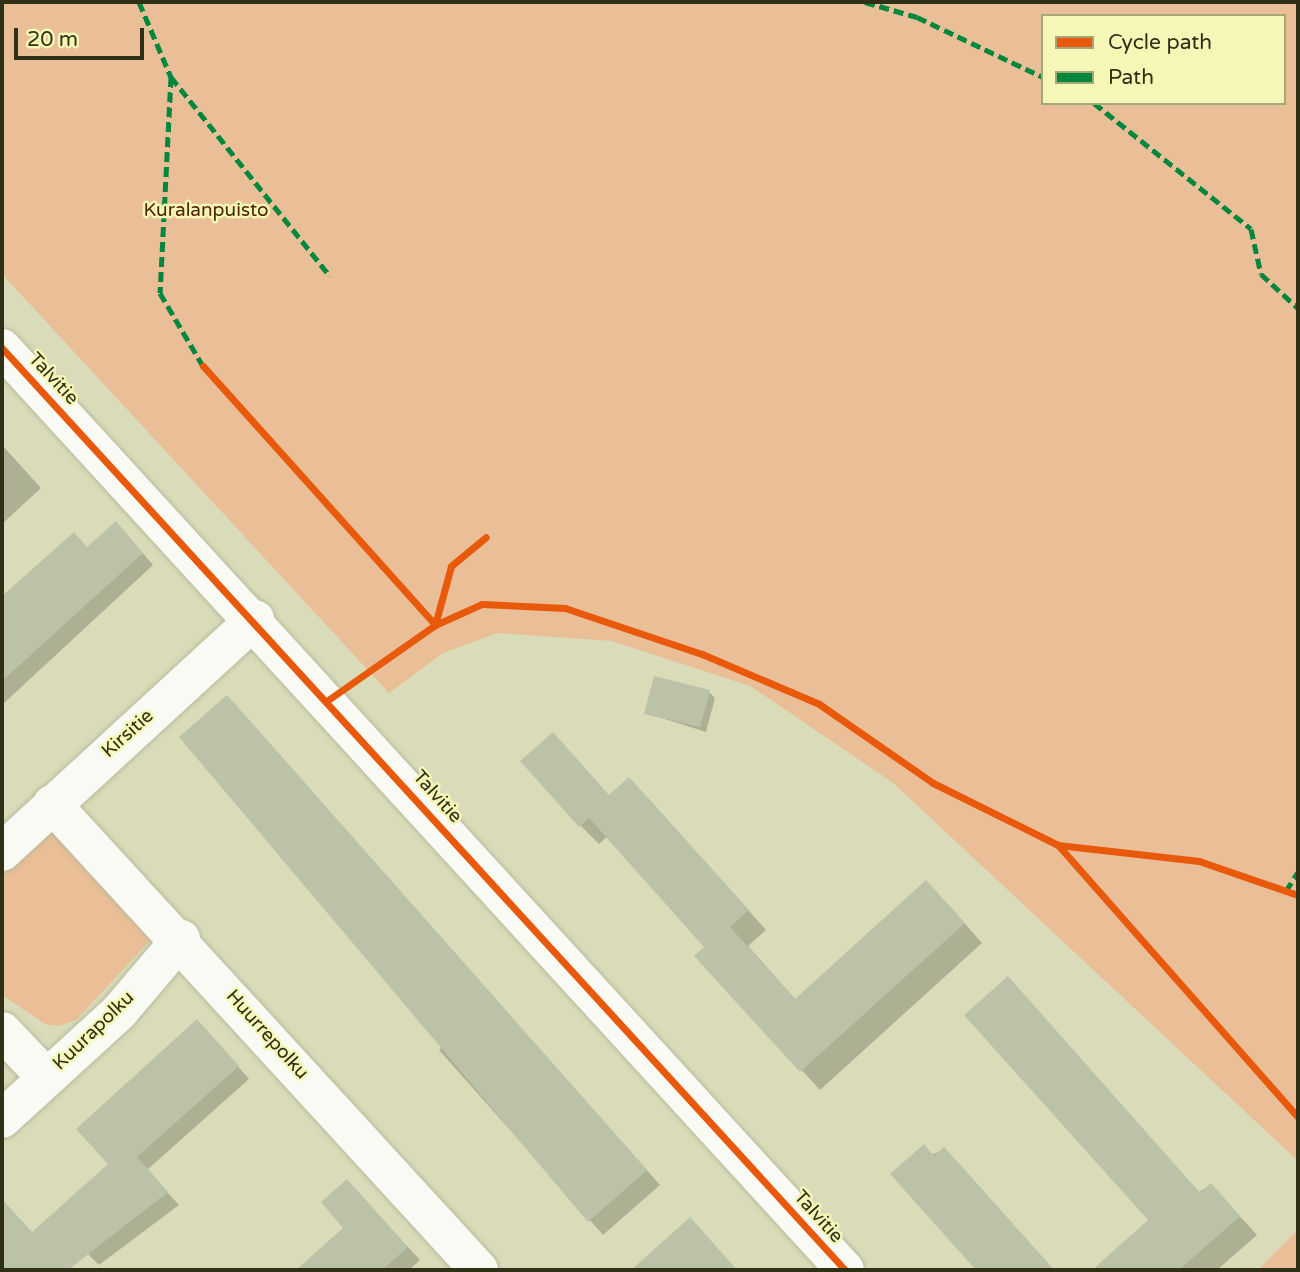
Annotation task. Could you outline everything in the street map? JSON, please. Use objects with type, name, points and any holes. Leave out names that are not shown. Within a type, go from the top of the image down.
[{"type":"street","name":"Talvitie","points":[[2,348],[256,619],[839,1268]]},
{"type":"street","name":"Kirsitie","points":[[2,852],[256,619]]},
{"type":"street","name":"Huurrepolku","points":[[52,804],[181,939],[479,1270]]},
{"type":"street","name":"Kuurapolku","points":[[2,1119],[119,1012],[181,939]]},
{"type":"street","points":[[2,1031],[46,1077]]},
{"type":"green space","name":"Kuralanpuisto","points":[[2,2],[1298,2],[1298,1161],[892,782],[750,686],[612,641],[497,633],[443,653],[389,693],[2,274]]},
{"type":"green space","points":[[52,831],[153,937],[76,1020],[59,1026],[45,1024],[2,995],[2,875]]},
{"type":"green space","points":[[1298,1230],[1298,1270],[1258,1270]]},
{"type":"building","points":[[116,521],[143,553],[2,681],[2,596],[74,532],[87,547]]},
{"type":"building","points":[[654,676],[710,690],[700,727],[644,714]]},
{"type":"building","points":[[227,695],[647,1170],[588,1222],[179,737]]},
{"type":"building","points":[[553,732],[609,795],[629,777],[749,910],[730,927],[795,999],[926,880],[965,923],[800,1072],[694,956],[704,947],[589,818],[579,827],[520,761]]},
{"type":"building","points":[[1008,976],[1200,1193],[1211,1183],[1240,1216],[1179,1270],[1092,1270],[1148,1220],[964,1015]]},
{"type":"building","points":[[197,1019],[239,1066],[137,1157],[168,1192],[68,1270],[2,1270],[2,1199],[32,1232],[108,1164],[76,1129]]},
{"type":"building","points":[[924,1144],[934,1156],[944,1147],[1054,1270],[976,1270],[890,1174]]},
{"type":"building","points":[[347,1179],[408,1247],[382,1270],[296,1270],[343,1228],[321,1202]]},
{"type":"building","points":[[690,1217],[737,1270],[631,1270],[688,1219]]},
{"type":"marked path","points":[[139,2],[171,77],[160,293],[203,366]]},
{"type":"marked path","points":[[865,2],[917,17],[1041,76]]},
{"type":"marked path","points":[[171,77],[330,276]]},
{"type":"marked path","points":[[1096,105],[1251,229],[1261,274],[1298,308]]},
{"type":"marked path","points":[[1286,891],[1298,872]]},
{"type":"cycle path","points":[[2,348],[845,1270]]},
{"type":"cycle path","points":[[203,366],[435,625]]},
{"type":"cycle path","points":[[435,625],[451,566],[486,537]]},
{"type":"cycle path","points":[[328,700],[435,625],[482,604],[565,608],[702,654],[819,704],[933,783],[1058,845],[1199,861],[1298,895]]},
{"type":"cycle path","points":[[1058,845],[1298,1117]]}]
